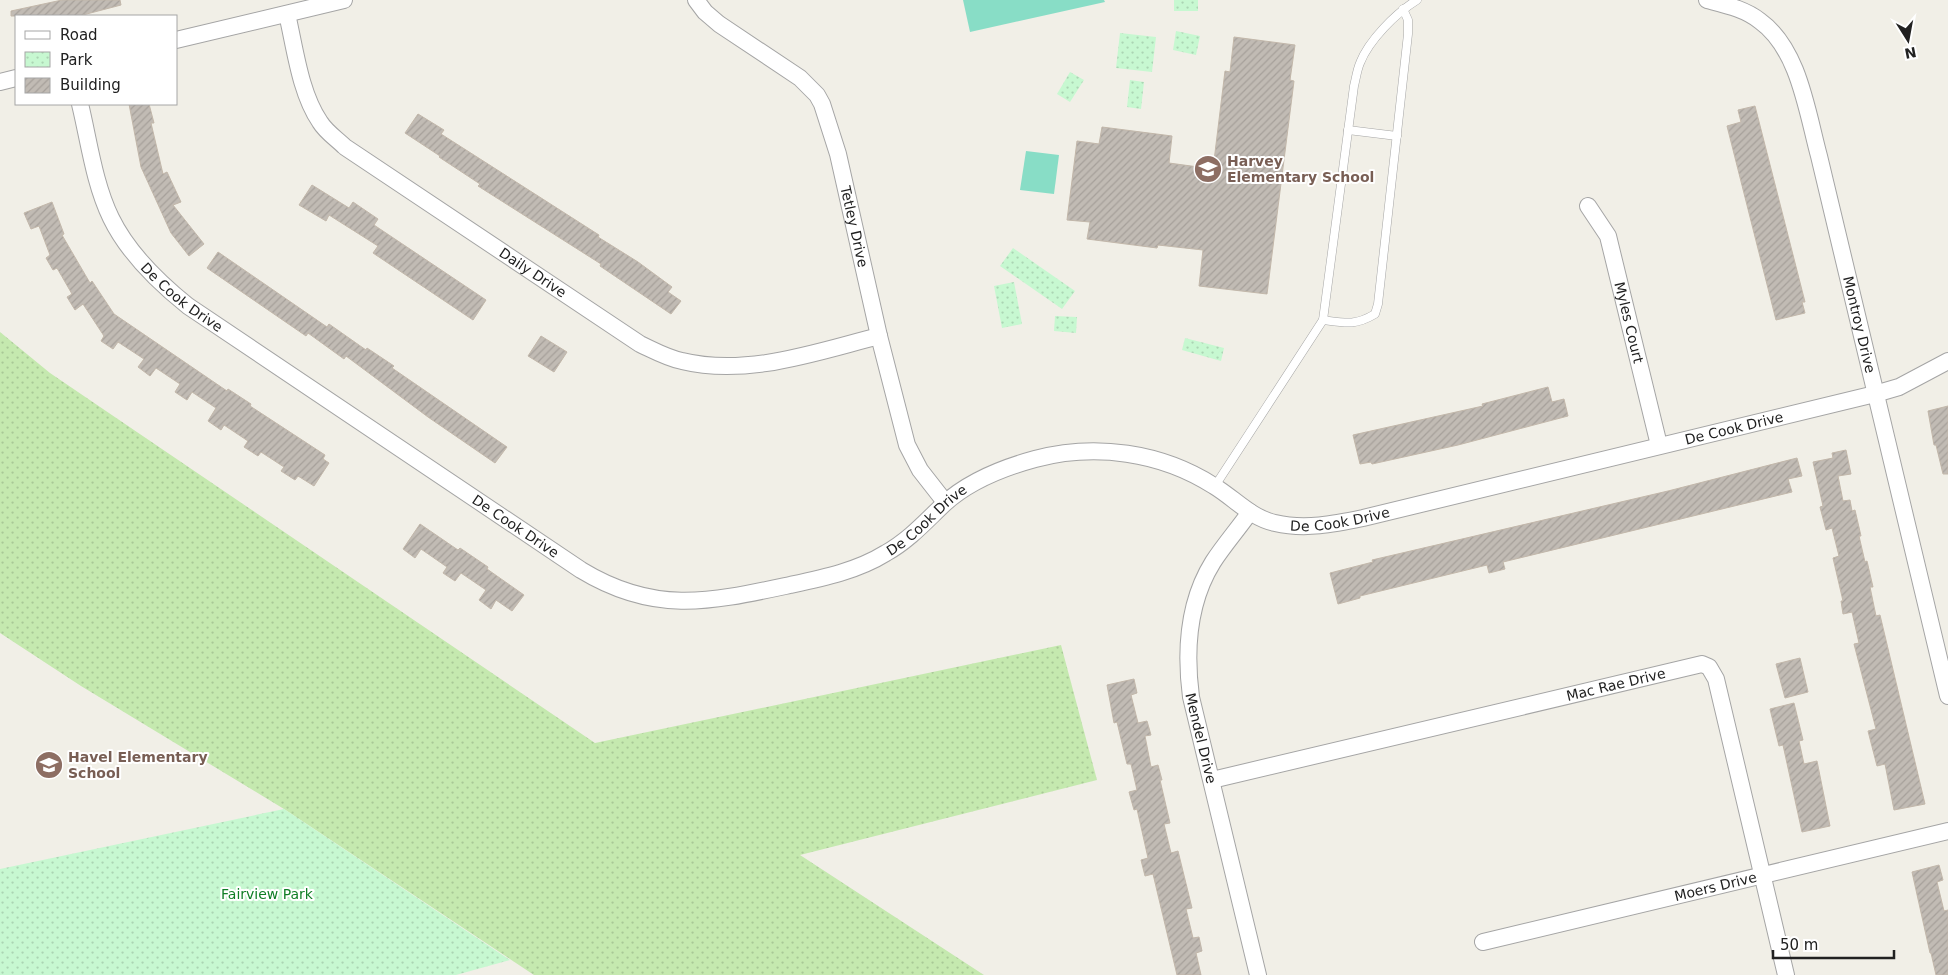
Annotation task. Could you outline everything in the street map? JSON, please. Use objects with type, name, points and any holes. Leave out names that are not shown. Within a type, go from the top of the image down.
[{"type":"street","points":[[178,40],[344,0]]},
{"type":"street","name":"Tetley Drive","points":[[696,0],[705,12],[719,24],[800,78],[811,88],[822,104],[838,154],[879,336],[907,445],[920,470],[945,502]]},
{"type":"street","name":"Montroy Drive","points":[[1707,0],[1730,6],[1761,21],[1786,50],[1796,72],[1819,156],[1948,696]]},
{"type":"street","name":"Daily Drive","points":[[286,14],[306,91],[320,123],[331,134],[345,147],[640,344],[680,361],[703,365],[727,366],[752,365],[786,359],[879,336]]},
{"type":"street","points":[[0,82],[15,78]]},
{"type":"street","name":"De Cook Drive","points":[[80,105],[98,181],[110,218],[132,252],[168,290],[196,312],[600,582],[622,591],[643,596],[684,602],[704,601],[828,577],[868,563],[907,539],[945,502],[970,485],[998,471],[1058,454],[1116,452],[1148,456],[1178,467],[1215,486],[1237,504],[1273,523],[1293,526],[1322,526],[1363,518],[1875,394],[1899,387],[1948,361]]},
{"type":"street","name":"Myles Court","points":[[1588,206],[1608,236],[1660,445]]},
{"type":"street","name":"Mendel Drive","points":[[1250,512],[1213,562],[1196,603],[1188,637],[1191,697],[1258,975]]},
{"type":"street","name":"Mac Rae Drive","points":[[1212,780],[1702,664],[1709,667],[1716,679],[1786,975]]},
{"type":"street","name":"Moers Drive","points":[[1483,942],[1948,831]]},
{"type":"lane","points":[[1215,486],[1323,320],[1354,86],[1360,63],[1368,49],[1391,20],[1417,0]]},
{"type":"lane","points":[[1323,320],[1350,324],[1363,322],[1375,314],[1378,304],[1408,34],[1408,20],[1404,9]]},
{"type":"lane","points":[[1348,130],[1396,136]]},
{"type":"green space","points":[[963,0],[1104,0],[1105,2],[970,32]]},
{"type":"green space","points":[[1174,0],[1198,0],[1198,11],[1174,11]]},
{"type":"green space","points":[[1176,31],[1200,36],[1196,55],[1173,50]]},
{"type":"green space","points":[[1120,33],[1156,37],[1152,72],[1116,68]]},
{"type":"green space","points":[[1070,72],[1084,80],[1070,102],[1057,94]]},
{"type":"green space","points":[[1130,80],[1144,82],[1141,109],[1127,107]]},
{"type":"green space","points":[[1026,151],[1059,155],[1054,194],[1020,190]]},
{"type":"green space","points":[[1013,248],[1075,291],[1062,309],[1000,266]]},
{"type":"green space","points":[[1014,282],[1022,324],[1002,328],[994,286]]},
{"type":"green space","points":[[1055,316],[1077,317],[1076,333],[1054,331]]},
{"type":"green space","points":[[0,332],[50,373],[595,743],[1061,645],[1097,780],[800,855],[984,975],[534,975],[284,809],[81,686],[0,633]]},
{"type":"green space","points":[[1185,338],[1224,348],[1221,361],[1182,350]]},
{"type":"green space","name":"Fairview Park","points":[[284,809],[510,960],[456,975],[0,975],[0,869]]},
{"type":"building","points":[[62,0],[120,0],[121,5],[83,15],[11,16],[11,11]]},
{"type":"building","points":[[1234,37],[1295,45],[1290,80],[1294,81],[1267,294],[1199,286],[1203,250],[1158,245],[1157,248],[1087,239],[1090,222],[1067,220],[1077,141],[1099,144],[1102,127],[1172,136],[1169,163],[1213,169],[1225,71],[1230,72]]},
{"type":"building","points":[[129,105],[149,105],[154,123],[151,123],[163,174],[167,172],[181,202],[173,205],[204,244],[189,256],[171,233],[141,167]]},
{"type":"building","points":[[1755,106],[1805,302],[1802,302],[1805,313],[1776,320],[1727,126],[1741,122],[1738,110]]},
{"type":"building","points":[[418,114],[444,130],[441,134],[638,262],[672,287],[668,292],[681,301],[671,314],[600,266],[601,264],[478,186],[480,184],[405,133]]},
{"type":"building","points":[[312,185],[349,208],[353,202],[378,219],[374,225],[486,300],[473,320],[373,253],[378,246],[329,215],[326,221],[299,205]]},
{"type":"building","points":[[52,202],[64,234],[62,235],[90,283],[92,281],[114,314],[325,455],[323,459],[329,463],[314,486],[298,476],[295,480],[281,471],[284,467],[261,452],[258,456],[244,447],[248,441],[224,425],[221,430],[208,421],[216,408],[192,392],[187,400],[175,392],[180,384],[156,368],[150,376],[138,367],[144,359],[118,342],[113,349],[101,341],[104,336],[83,304],[75,310],[67,297],[72,294],[57,268],[53,270],[46,258],[50,255],[39,226],[31,229],[24,213]]},
{"type":"building","points":[[218,252],[327,327],[329,324],[366,350],[367,348],[394,366],[392,368],[507,447],[495,463],[428,417],[346,356],[344,359],[308,333],[306,336],[207,268]]},
{"type":"building","points":[[541,336],[567,352],[554,372],[528,356]]},
{"type":"building","points":[[1548,387],[1552,402],[1564,399],[1568,416],[1458,445],[1372,464],[1371,462],[1360,464],[1353,435],[1483,406],[1482,404]]},
{"type":"building","points":[[1948,406],[1948,474],[1943,474],[1936,445],[1934,445],[1928,411]]},
{"type":"building","points":[[1846,450],[1851,474],[1838,476],[1843,501],[1850,500],[1852,511],[1855,510],[1865,562],[1867,561],[1873,587],[1870,587],[1876,616],[1880,615],[1925,804],[1894,810],[1885,764],[1877,766],[1868,731],[1876,729],[1854,644],[1859,643],[1852,612],[1843,614],[1841,601],[1843,601],[1833,558],[1839,556],[1832,528],[1826,530],[1820,507],[1823,506],[1813,462],[1833,458],[1832,453]]},
{"type":"building","points":[[1797,458],[1802,476],[1788,479],[1792,492],[1503,562],[1505,569],[1489,573],[1487,565],[1360,596],[1360,598],[1338,604],[1330,573],[1373,562],[1372,560],[1668,491]]},
{"type":"building","points":[[420,524],[458,550],[460,548],[488,567],[487,569],[524,595],[512,611],[496,600],[491,609],[479,600],[486,590],[461,573],[455,581],[443,573],[447,567],[421,549],[415,558],[403,549]]},
{"type":"building","points":[[1800,658],[1808,692],[1785,698],[1776,664]]},
{"type":"building","points":[[1134,679],[1137,693],[1131,695],[1138,723],[1147,721],[1151,735],[1145,736],[1151,767],[1158,765],[1162,780],[1160,780],[1170,823],[1164,824],[1171,853],[1178,851],[1192,908],[1186,909],[1193,938],[1199,937],[1202,951],[1196,953],[1201,975],[1177,975],[1153,874],[1145,876],[1141,860],[1148,858],[1137,809],[1134,810],[1129,792],[1137,790],[1131,764],[1127,764],[1117,722],[1114,723],[1107,685]]},
{"type":"building","points":[[1794,703],[1803,740],[1799,741],[1804,764],[1817,761],[1830,826],[1802,832],[1783,745],[1779,746],[1770,709]]},
{"type":"building","points":[[1939,865],[1943,880],[1937,882],[1944,911],[1948,910],[1948,975],[1936,975],[1912,872]]},
{"type":"place","name":"Harvey Elementary School","points":[[1208,169]]},
{"type":"place","name":"Havel Elementary School","points":[[49,765]]}]
